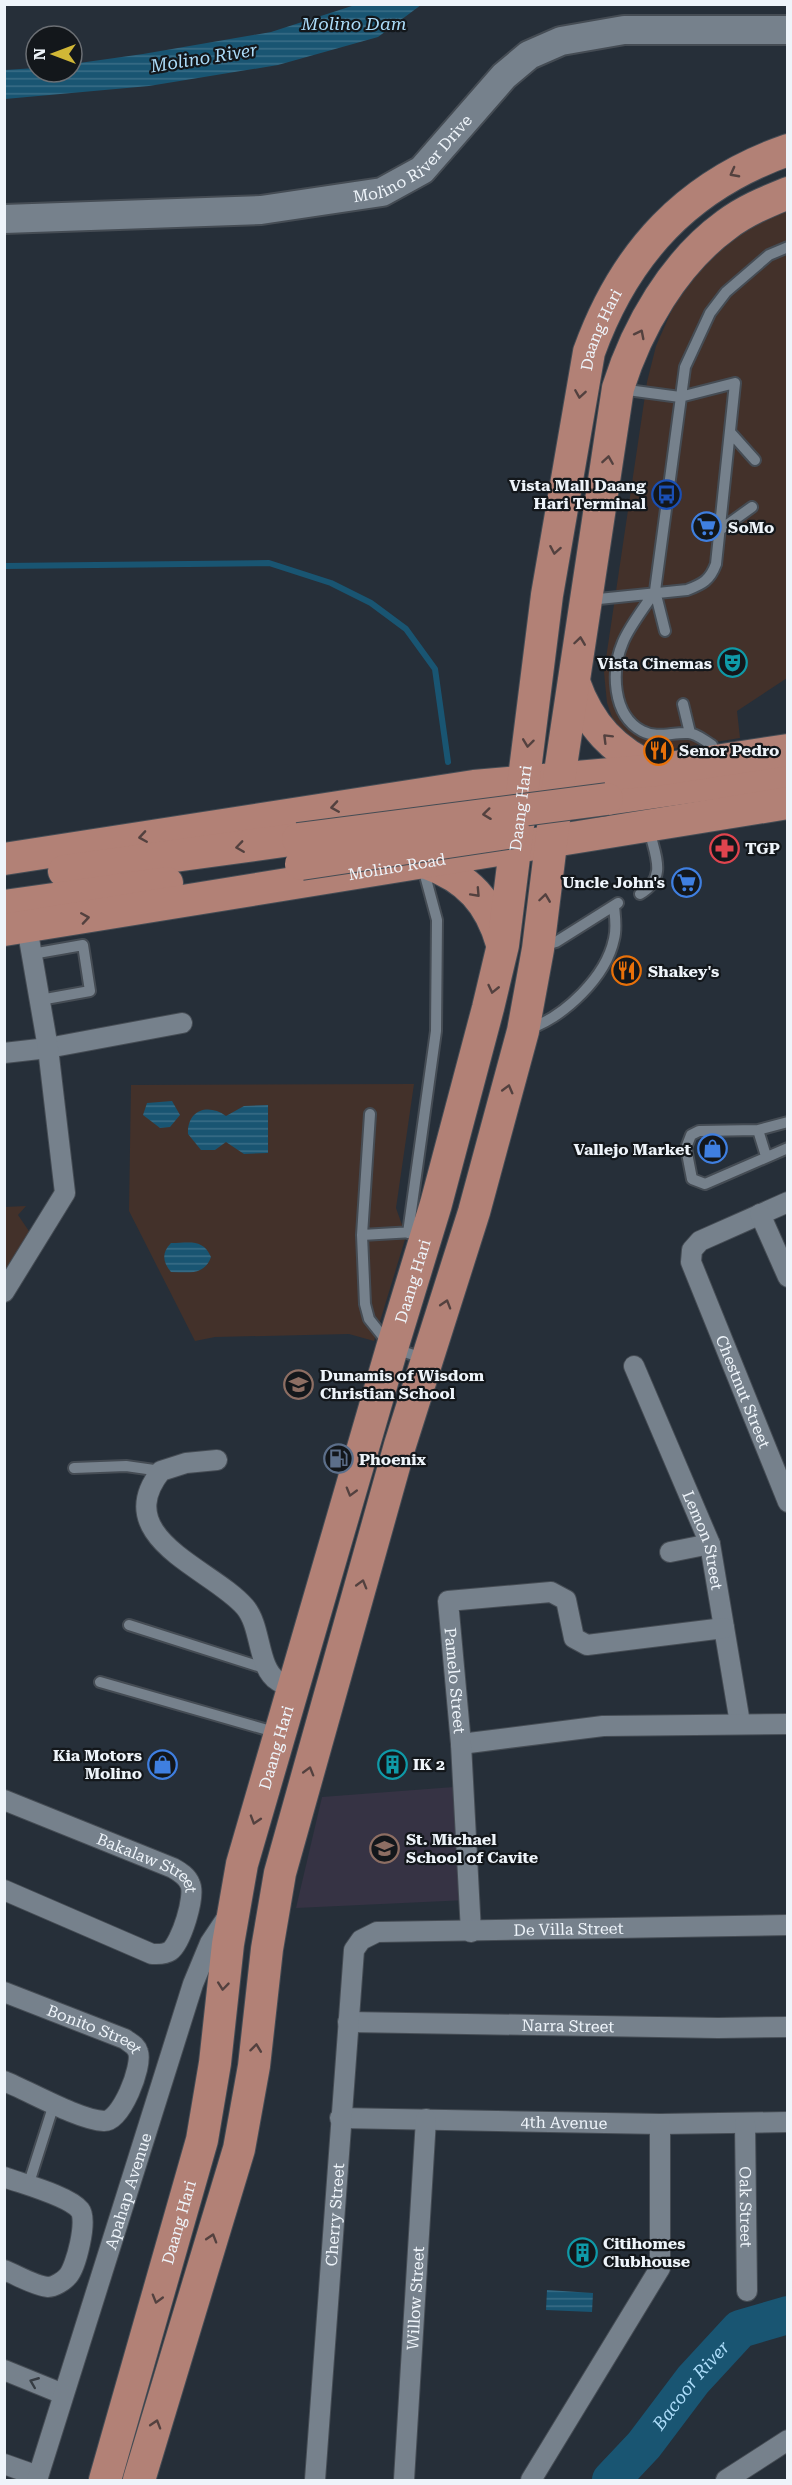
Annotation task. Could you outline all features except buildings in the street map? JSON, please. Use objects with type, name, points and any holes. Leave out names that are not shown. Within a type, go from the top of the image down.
[{"type":"main road","name":"Daang Hari","points":[[105,2481],[202,2140],[242,1864],[392,1348],[424,1223],[455,1133],[503,945],[547,595],[589,352],[601,319],[634,262],[681,210],[704,190],[736,171],[788,150]]},
{"type":"main road","name":"Daang Hari","points":[[140,2481],[239,2149],[254,2066],[267,1949],[280,1873],[400,1446],[474,1212],[523,1031],[539,946],[559,779],[618,388],[627,360],[652,310],[689,260],[726,224],[788,193]]},
{"type":"main road","points":[[574,682],[590,717],[602,735],[636,761],[656,770]]},
{"type":"main road","points":[[4,858],[467,787],[656,770],[788,750]]},
{"type":"main road","points":[[4,879],[788,773]]},
{"type":"main road","name":"Molino Road","points":[[4,906],[609,818],[788,787]]},
{"type":"main road","name":"Molino Road","points":[[21,937],[429,863],[788,803]]},
{"type":"main road","points":[[429,863],[461,879],[479,896],[494,918],[503,945]]},
{"type":"main road","points":[[455,1133],[492,1146]]},
{"type":"main road","points":[[424,1223],[474,1212]]},
{"type":"main road","points":[[367,1436],[400,1446]]},
{"type":"main road","points":[[315,1617],[349,1629]]},
{"type":"main road","points":[[234,1908],[275,1910]]},
{"type":"street","name":"Molino River Drive","points":[[4,219],[261,210],[382,192],[422,170],[504,76],[529,55],[561,41],[624,30],[788,30]]},
{"type":"street","points":[[4,1292],[65,1193],[40,1000],[21,937]]},
{"type":"street","points":[[4,1053],[48,1048],[182,1023]]},
{"type":"street","name":"Chestnut Street","points":[[788,1202],[700,1240],[692,1250],[691,1262],[788,1502]]},
{"type":"street","points":[[760,1214],[788,1277]]},
{"type":"street","name":"Lemon Street","points":[[634,1366],[710,1544],[740,1723]]},
{"type":"street","points":[[217,1460],[186,1463],[161,1471],[146,1497],[147,1512],[156,1534],[178,1558],[237,1598],[251,1614],[267,1670],[278,1681],[295,1687]]},
{"type":"street","points":[[670,1552],[710,1544]]},
{"type":"street","name":"Pamelo Street","points":[[724,1628],[587,1645],[574,1638],[566,1600],[551,1592],[448,1601],[461,1744],[603,1726],[788,1724]]},
{"type":"street","points":[[461,1744],[471,1932]]},
{"type":"street","name":"Bakalaw Street","points":[[4,1800],[173,1868],[186,1876],[192,1886],[192,1901],[172,1950],[163,1954],[152,1954],[4,1890]]},
{"type":"street","name":"Apahap Avenue","points":[[37,2478],[193,1984],[210,1943],[234,1908]]},
{"type":"street","name":"De Villa Street","points":[[354,1950],[362,1940],[377,1932],[788,1925]]},
{"type":"street","name":"Cherry Street","points":[[315,2481],[354,1950]]},
{"type":"street","name":"Bonito Street","points":[[4,1992],[125,2039],[134,2045],[138,2052],[139,2063],[121,2109],[113,2119],[104,2121],[6,2085]]},
{"type":"street","name":"Narra Street","points":[[348,2022],[718,2028],[788,2026]]},
{"type":"street","name":"4th Avenue","points":[[340,2118],[660,2124],[788,2122]]},
{"type":"street","name":"Willow Street","points":[[404,2481],[426,2119]]},
{"type":"street","name":"Oak Street","points":[[745,2123],[747,2291]]},
{"type":"street","points":[[531,2481],[660,2268],[660,2124]]},
{"type":"street","points":[[4,2177],[66,2201],[80,2210],[84,2218],[84,2228],[69,2275],[58,2284],[48,2287],[4,2270]]},
{"type":"street","points":[[4,2370],[63,2394]]},
{"type":"street","points":[[726,2481],[788,2440]]},
{"type":"street","points":[[4,2464],[37,2478]]},
{"type":"lane","points":[[664,631],[655,591],[684,367],[710,313],[746,273],[770,255],[788,247]]},
{"type":"lane","points":[[586,600],[655,591],[687,590],[711,578],[716,564],[735,383],[680,397],[618,388]]},
{"type":"lane","points":[[730,432],[755,460]]},
{"type":"lane","points":[[720,530],[752,507]]},
{"type":"lane","points":[[655,591],[623,641],[618,660],[617,695],[630,722],[642,731],[660,735],[690,732],[712,745],[717,761]]},
{"type":"lane","points":[[683,704],[690,732]]},
{"type":"lane","points":[[640,894],[652,887],[658,871],[649,826]]},
{"type":"lane","points":[[362,1235],[424,1223],[436,1031],[438,920],[429,863]]},
{"type":"lane","points":[[523,1031],[562,1011],[600,972],[615,938],[616,904],[556,942],[539,946]]},
{"type":"lane","points":[[21,937],[83,945],[90,991],[40,1000]]},
{"type":"lane","points":[[370,1114],[362,1235],[365,1304],[369,1319],[392,1348],[428,1360]]},
{"type":"lane","points":[[788,1122],[758,1130],[699,1131],[691,1135],[686,1148],[692,1179],[705,1184],[788,1148]]},
{"type":"lane","points":[[758,1130],[766,1156]]},
{"type":"lane","points":[[74,1468],[126,1466],[161,1471]]},
{"type":"lane","points":[[129,1625],[267,1670]]},
{"type":"lane","points":[[100,1682],[281,1734]]},
{"type":"lane","points":[[28,2186],[54,2104]]},
{"type":"shaded area","name":"SoMo","points":[[787,208],[787,678],[737,711],[740,738],[647,753],[616,728],[607,703],[604,672],[647,382],[656,346],[674,305],[707,261],[754,223]]},
{"type":"shaded area","points":[[414,1084],[396,1208],[406,1236],[374,1341],[349,1334],[215,1337],[195,1341],[129,1211],[131,1085]]},
{"type":"shaded area","points":[[26,1206],[18,1215],[33,1237],[5,1278],[5,1207]]},
{"type":"shaded area","name":"St. Michael School of Cavite","points":[[454,1787],[467,1900],[296,1908],[322,1797]]},
{"type":"water","name":"Molino Dam","points":[[355,5],[421,5],[378,37],[278,65],[149,86],[5,99],[5,70],[24,69],[24,84],[84,84],[84,62],[271,32]]},
{"type":"water","points":[[172,1101],[180,1115],[170,1127],[160,1128],[143,1115],[147,1103]]},
{"type":"water","points":[[268,1105],[268,1153],[244,1154],[226,1142],[215,1150],[201,1150],[188,1134],[191,1119],[200,1111],[212,1110],[226,1116],[244,1106]]},
{"type":"water","points":[[171,1243],[200,1244],[211,1257],[204,1267],[195,1272],[171,1272],[164,1258]]},
{"type":"water","points":[[547,2290],[593,2293],[592,2312],[546,2310]]},
{"type":"waterway","points":[[4,566],[269,563],[331,583],[371,603],[406,629],[435,669],[448,762]]},
{"type":"waterway","name":"Bacoor River","points":[[611,2480],[644,2445],[693,2380],[740,2329],[788,2315]]},
{"type":"place","name":"Vista Mall Daang Hari Terminal","points":[[667,494]]},
{"type":"place","name":"SoMo","points":[[707,527]]},
{"type":"place","name":"Vista Cinemas","points":[[733,663]]},
{"type":"place","name":"Senor Pedro","points":[[658,750]]},
{"type":"place","name":"TGP","points":[[724,848]]},
{"type":"place","name":"Uncle John's","points":[[686,882]]},
{"type":"place","name":"Shakey's","points":[[627,971]]},
{"type":"place","name":"Vallejo Market","points":[[712,1149]]},
{"type":"place","name":"Dunamis of Wisdom Christian School","points":[[299,1384]]},
{"type":"place","name":"Phoenix","points":[[338,1459]]},
{"type":"place","name":"Kia Motors Molino","points":[[163,1764]]},
{"type":"place","name":"IK 2","points":[[392,1764]]},
{"type":"place","name":"St. Michael School of Cavite","points":[[385,1848]]},
{"type":"place","name":"Citihomes Clubhouse","points":[[582,2252]]},
{"type":"water label","name":"Molino River","points":[[204,58]]}]
